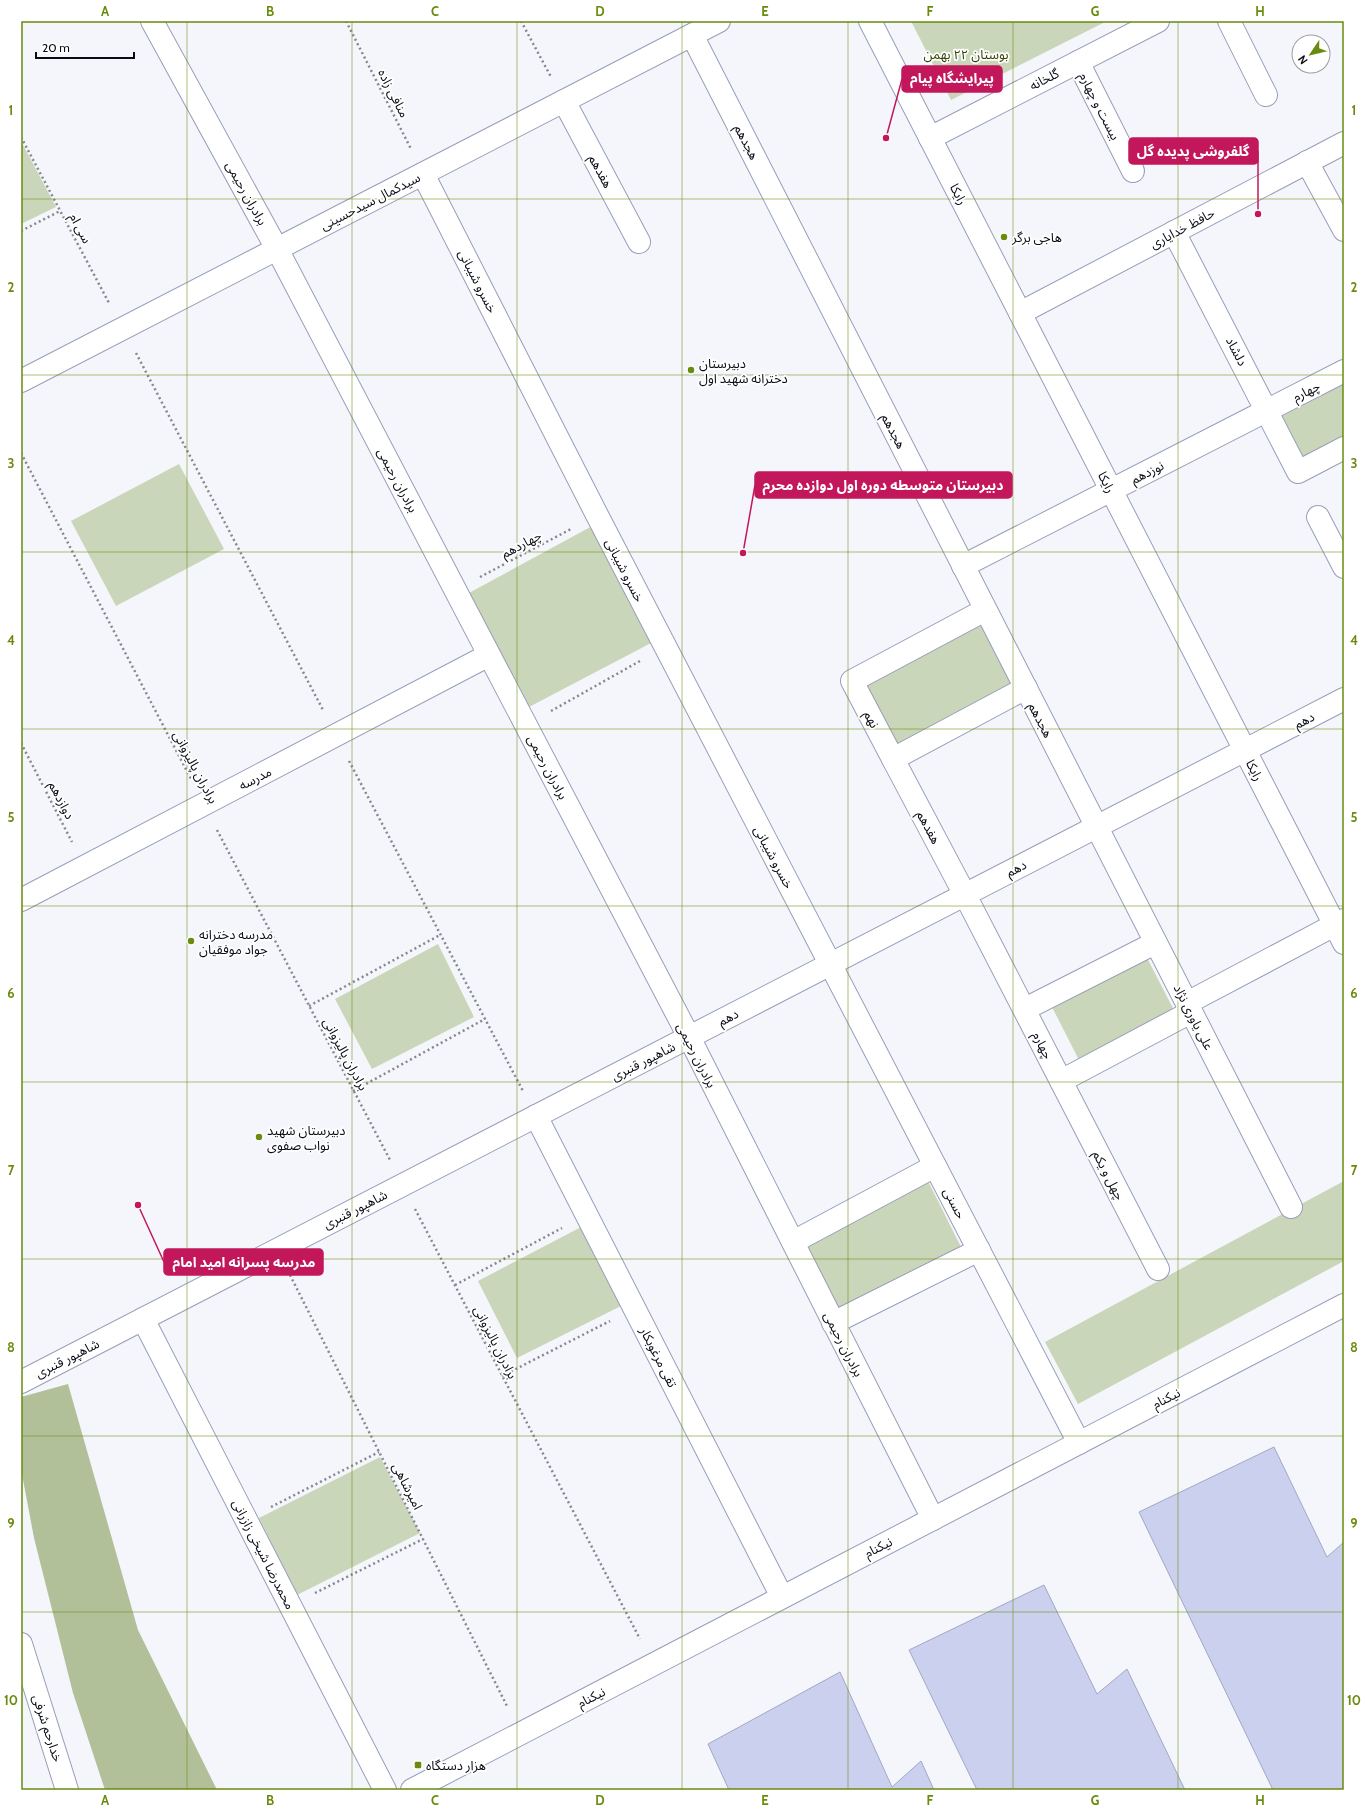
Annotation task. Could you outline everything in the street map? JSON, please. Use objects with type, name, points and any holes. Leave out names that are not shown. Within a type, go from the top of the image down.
[{"type":"street","name":"برادران رحیمی","points":[[152,21],[277,249],[689,1037],[933,1519]]},
{"type":"street","name":"سیدکمال سیدحسینی","points":[[21,380],[719,21]]},
{"type":"street","name":"رایکا","points":[[870,21],[1245,750],[1341,929]]},
{"type":"street","name":"گلخانه","points":[[930,138],[1158,21]]},
{"type":"street","points":[[1229,21],[1266,95]]},
{"type":"street","name":"هجدهم","points":[[692,35],[1096,827]]},
{"type":"street","name":"بیست و چهارم","points":[[1078,62],[1133,171]]},
{"type":"street","name":"هفدهم","points":[[564,101],[639,242]]},
{"type":"street","name":"حافظ خدایاری","points":[[1020,313],[1344,142]]},
{"type":"street","points":[[1307,162],[1344,230]]},
{"type":"street","name":"خسرو شیبانی","points":[[423,174],[665,647],[830,964]]},
{"type":"street","name":"دلشاد","points":[[1174,232],[1268,410],[1298,472],[1344,448]]},
{"type":"street","name":"چهارم","points":[[1268,410],[1344,371]]},
{"type":"street","name":"نوزدهم","points":[[963,566],[1268,410]]},
{"type":"street","points":[[1318,517],[1344,567]]},
{"type":"street","name":"نهم","points":[[894,759],[852,681],[985,610]]},
{"type":"street","name":"مدرسه","points":[[21,900],[489,655]]},
{"type":"street","points":[[894,759],[1026,688]]},
{"type":"street","name":"دهم","points":[[689,1037],[1344,699]]},
{"type":"street","name":"هفدهم","points":[[894,759],[966,895]]},
{"type":"street","name":"علی یاوری نژاد","points":[[1096,827],[1291,1207]]},
{"type":"street","points":[[966,895],[1025,1009],[1156,943]]},
{"type":"street","points":[[1061,1081],[1189,1008],[1341,929]]},
{"type":"street","name":"حسنی","points":[[830,964],[1079,1443]]},
{"type":"street","name":"چهارم","points":[[1025,1009],[1061,1081]]},
{"type":"street","name":"شاهپور قنبری","points":[[21,1382],[689,1037]]},
{"type":"street","name":"چهل و یکم","points":[[1061,1081],[1158,1269]]},
{"type":"street","name":"تقی مرغوبکار","points":[[536,1116],[782,1597]]},
{"type":"street","points":[[793,1242],[935,1166]]},
{"type":"street","points":[[833,1323],[979,1250]]},
{"type":"street","name":"نیکنام","points":[[412,1790],[520,1732],[653,1665],[1344,1305]]},
{"type":"street","name":"محمدرضا شیخی زازرانی","points":[[143,1319],[385,1790]]},
{"type":"street","name":"خدارحم شرفی","points":[[21,1644],[67,1790]]},
{"type":"path","name":"منافی زاده","points":[[346,21],[423,174]]},
{"type":"path","points":[[521,21],[564,101]]},
{"type":"path","name":"سی ام","points":[[21,138],[123,328]]},
{"type":"path","points":[[21,231],[60,211]]},
{"type":"path","name":"برادران پالیزوانی","points":[[21,453],[653,1665]]},
{"type":"path","name":"چهاردهم","points":[[455,590],[597,515]]},
{"type":"path","points":[[526,725],[665,647]]},
{"type":"path","name":"دوازدهم","points":[[21,743],[85,866]]},
{"type":"path","points":[[309,1006],[440,935]]},
{"type":"path","points":[[353,1091],[485,1019]]},
{"type":"path","points":[[455,1285],[587,1216]]},
{"type":"path","name":"امیرشاهی","points":[[278,1249],[520,1732]]},
{"type":"path","points":[[502,1376],[634,1308]]},
{"type":"path","points":[[246,1520],[379,1452]]},
{"type":"path","points":[[290,1606],[423,1539]]},
{"type":"green space","name":"بوستان ۲۲ بهمن","points":[[911,21],[1107,21],[951,100]]},
{"type":"green space","points":[[21,141],[56,207],[21,224]]},
{"type":"green space","points":[[1344,384],[1344,442],[1305,462],[1282,416]]},
{"type":"green space","points":[[179,464],[224,549],[116,606],[71,521]]},
{"type":"green space","points":[[594,525],[653,642],[529,707],[467,594]]},
{"type":"green space","points":[[977,618],[1015,689],[899,751],[860,680]]},
{"type":"green space","points":[[438,944],[474,1017],[372,1069],[335,999]]},
{"type":"green space","points":[[1146,956],[1175,1012],[1080,1062],[1051,1005]]},
{"type":"green space","points":[[927,1179],[963,1251],[841,1314],[805,1243]]},
{"type":"green space","points":[[1344,1181],[1344,1261],[1078,1404],[1045,1342]]},
{"type":"green space","points":[[583,1226],[623,1305],[517,1358],[478,1281]]},
{"type":"green space","points":[[68,1384],[138,1630],[217,1790],[105,1790],[73,1693],[34,1538],[21,1469],[21,1397]]},
{"type":"green space","points":[[380,1457],[420,1533],[297,1595],[259,1518]]},
{"type":"building","points":[[1274,1447],[1327,1557],[1344,1542],[1344,1790],[1273,1790],[1139,1512]]},
{"type":"building","points":[[1044,1585],[1097,1694],[1127,1669],[1185,1790],[977,1790],[909,1650]]},
{"type":"building","points":[[840,1672],[892,1787],[921,1761],[934,1790],[729,1790],[708,1744]]},
{"type":"place","name":"پیرایشگاه پیام","points":[[886,138]]},
{"type":"place","name":"گلفروشی پدیده گل","points":[[1258,214]]},
{"type":"place","name":"هاجی برگر","points":[[1004,237]]},
{"type":"place","name":"دبيرستان دخترانه شهید اول","points":[[691,370]]},
{"type":"place","name":"دبیرستان متوسطه دوره اول دوازده محرم","points":[[743,553]]},
{"type":"place","name":"مدرسه دخترانه جواد موفقیان","points":[[191,941]]},
{"type":"place","name":"دبیرستان شهید نواب صفوی","points":[[259,1137]]},
{"type":"place","name":"مدرسه پسرانه امید امام","points":[[138,1205]]},
{"type":"place","name":"هزار دستگاه","points":[[418,1765]]}]
